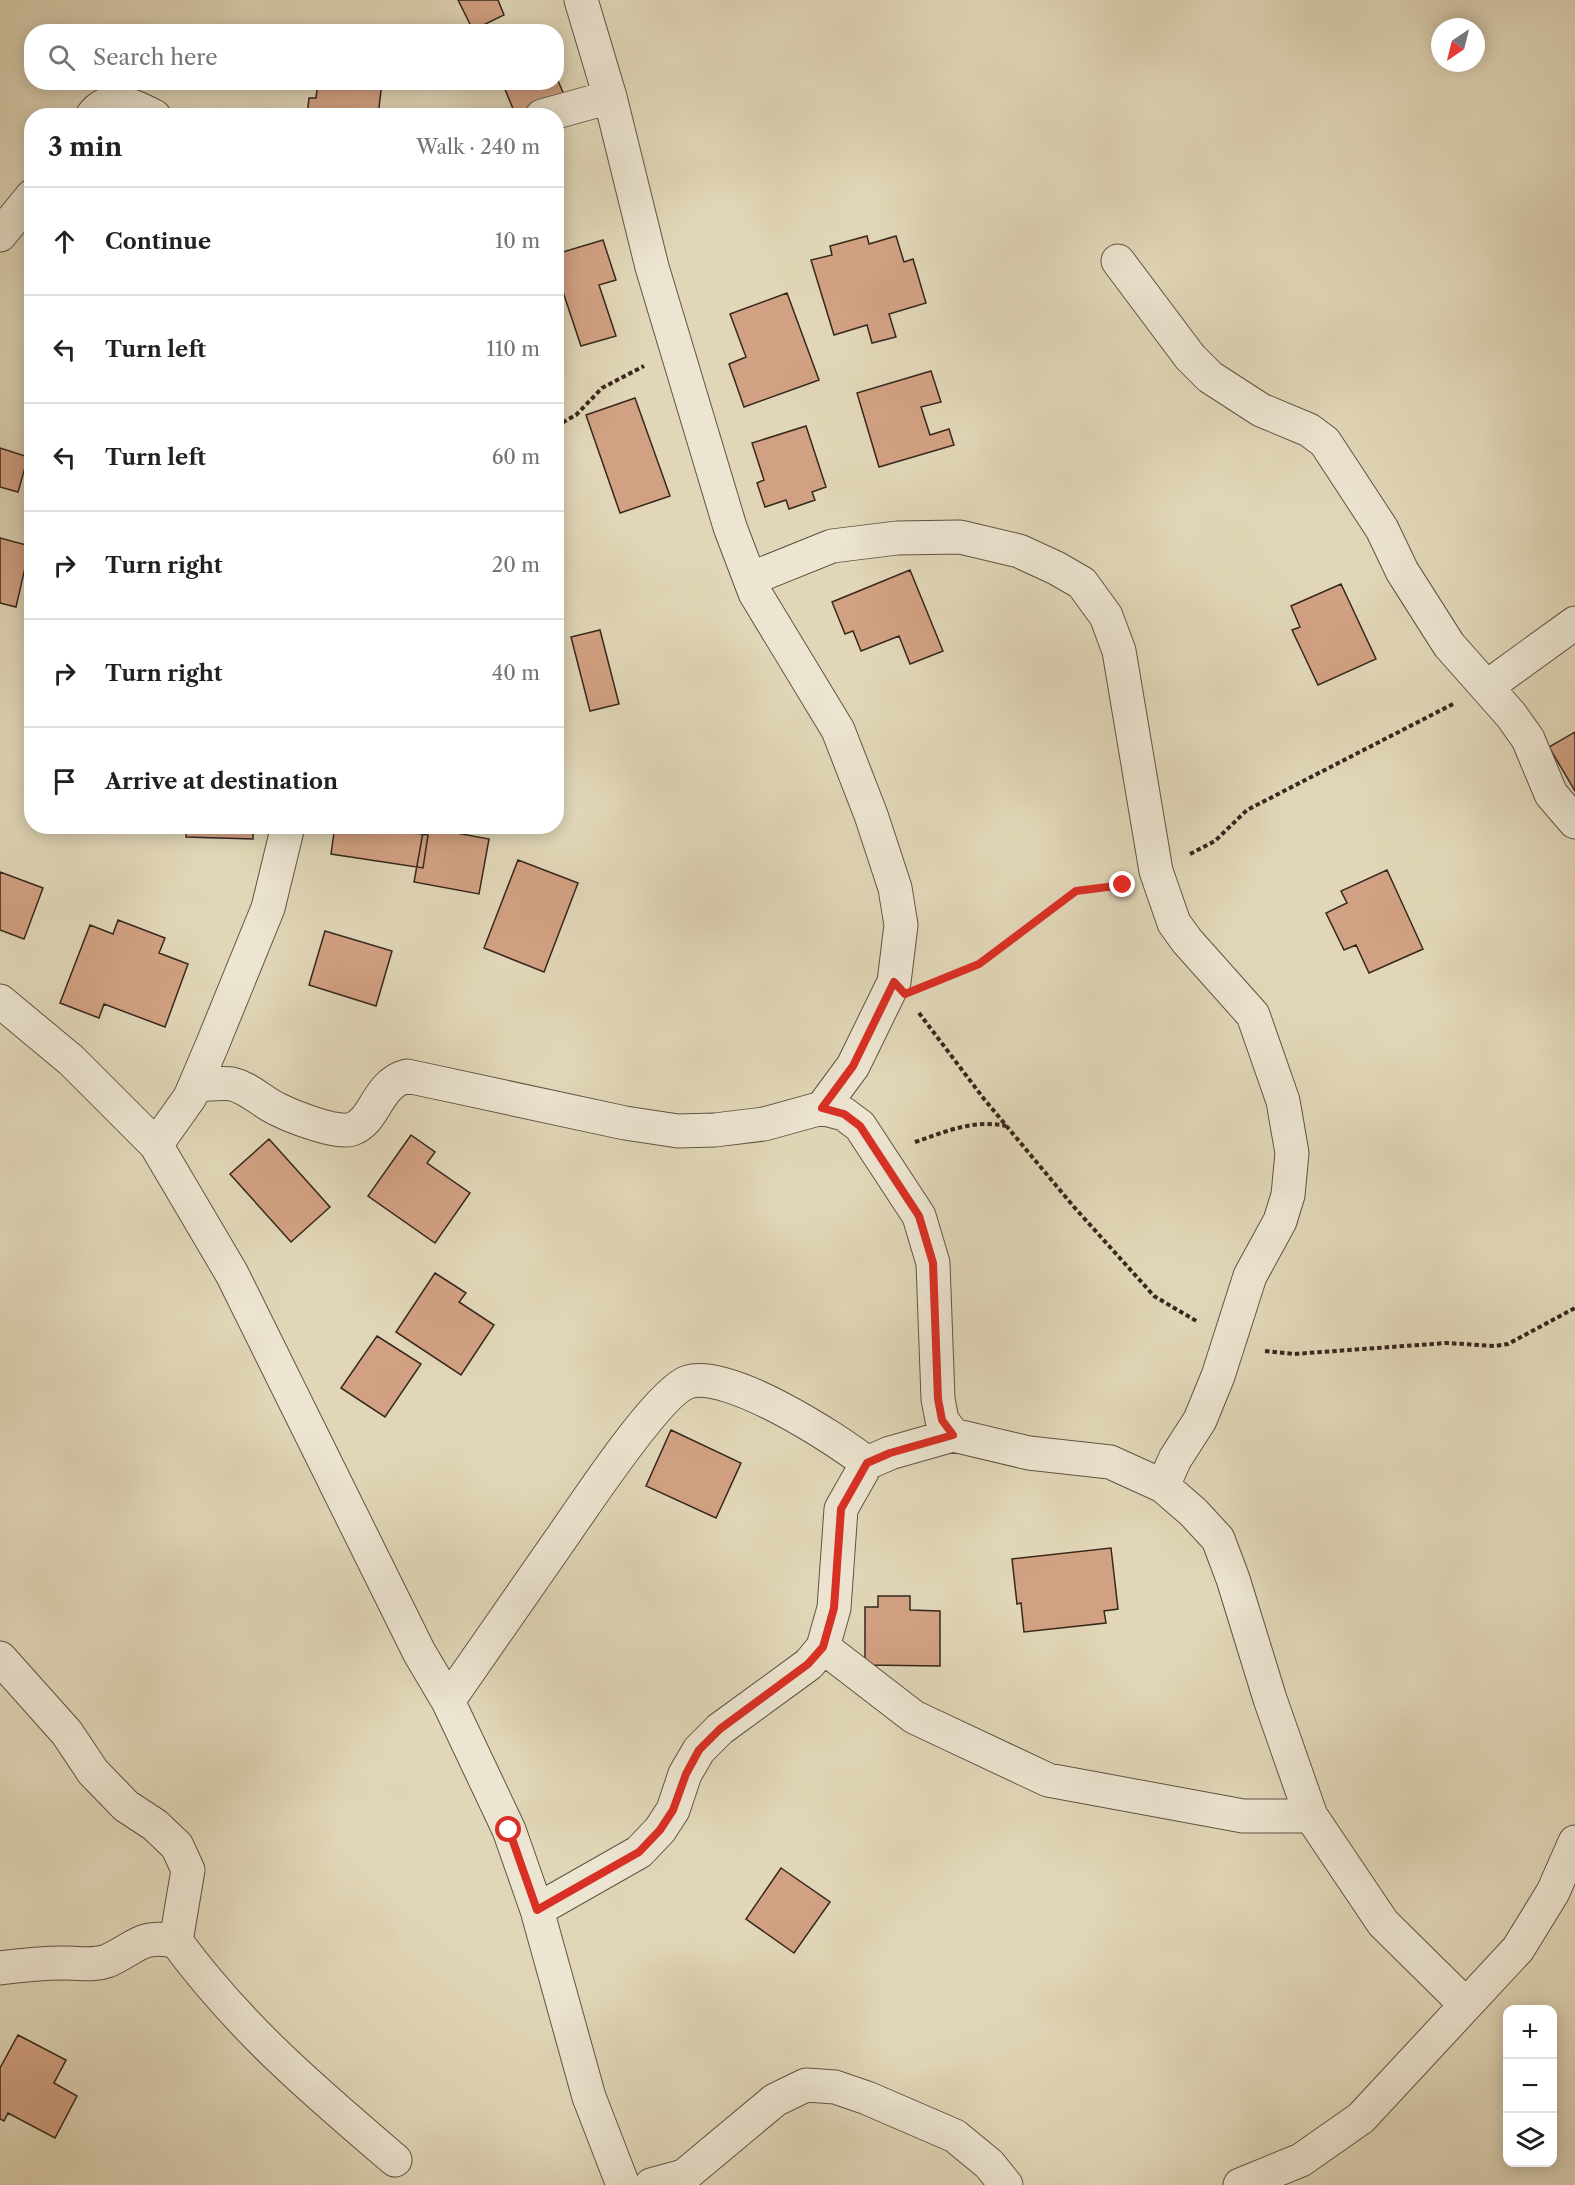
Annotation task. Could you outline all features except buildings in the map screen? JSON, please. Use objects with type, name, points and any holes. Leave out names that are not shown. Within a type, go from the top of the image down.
[{"type":"street","points":[[581,0],[610,97],[652,267],[730,527],[750,579],[838,730],[872,815],[895,888],[901,925],[900,988],[853,1066],[822,1108]]},
{"type":"street","points":[[564,110],[610,97]]},
{"type":"street","points":[[98,108],[108,102],[123,102],[136,108]]},
{"type":"street","points":[[0,236],[24,206]]},
{"type":"street","points":[[1118,261],[1190,357],[1210,376],[1261,410],[1309,430],[1325,442],[1383,529],[1402,571],[1449,645],[1488,686],[1528,739],[1551,794],[1575,822]]},
{"type":"street","points":[[750,579],[832,546],[897,538],[960,537],[1019,551],[1082,583],[1106,616],[1119,651],[1156,871],[1174,922],[1187,941],[1253,1015],[1272,1063],[1283,1101],[1292,1153],[1288,1195],[1280,1221],[1251,1276],[1218,1376],[1200,1420],[1175,1459],[1163,1486]]},
{"type":"street","points":[[1488,686],[1575,623]]},
{"type":"street","points":[[156,1145],[190,1097],[268,908],[286,834]]},
{"type":"street","points":[[0,1001],[71,1059],[156,1145],[232,1274],[414,1642],[448,1701],[509,1830],[537,1910],[589,2097],[623,2185]]},
{"type":"street","points":[[195,1085],[230,1084],[278,1110],[324,1128],[339,1131],[351,1130],[362,1123],[385,1088],[397,1079],[407,1076],[625,1123],[678,1131],[715,1130],[764,1124],[822,1108],[844,1114],[860,1126],[919,1216],[933,1263],[938,1399],[942,1420],[953,1435]]},
{"type":"street","points":[[448,1701],[622,1452],[670,1394],[687,1382],[704,1380],[765,1400],[836,1439],[867,1463]]},
{"type":"street","points":[[537,1910],[639,1852],[660,1830],[673,1810],[686,1774],[699,1750],[720,1729],[808,1664],[823,1647],[834,1608],[841,1509],[867,1463],[890,1453],[953,1435],[1029,1453],[1110,1462],[1163,1486],[1193,1512],[1218,1539],[1311,1816],[1383,1923],[1465,2004]]},
{"type":"street","points":[[823,1647],[914,1717],[1048,1780],[1243,1816],[1311,1816]]},
{"type":"street","points":[[0,1658],[67,1733],[93,1772],[126,1806],[155,1826],[177,1846],[188,1870],[176,1941]]},
{"type":"street","points":[[1240,2185],[1287,2176],[1301,2160],[1361,2118],[1518,1949],[1553,1892],[1575,1842]]},
{"type":"street","points":[[0,1968],[37,1964],[105,1962],[144,1939],[161,1938],[176,1941],[226,2004],[274,2055],[395,2160]]},
{"type":"street","points":[[651,2185],[684,2176],[775,2100],[806,2085],[835,2087],[867,2098],[955,2136],[989,2164],[1006,2185]]},
{"type":"path","points":[[564,422],[576,415],[602,388],[677,348]]},
{"type":"path","points":[[1488,686],[1247,810],[1215,841],[1156,871],[1123,885],[1076,891],[979,964],[900,988],[1007,1127],[1074,1207],[1154,1296],[1230,1339],[1257,1351],[1294,1354],[1402,1344],[1446,1343],[1495,1346],[1508,1344],[1575,1308]]},
{"type":"path","points":[[876,1149],[906,1145],[974,1124],[987,1122],[1007,1127]]},
{"type":"route","points":[[509,1830],[537,1910],[639,1852],[660,1830],[673,1810],[686,1774],[699,1750],[720,1729],[808,1664],[823,1647],[834,1608],[841,1509],[852,1484],[867,1463],[890,1453],[953,1435],[942,1420],[938,1399],[933,1325],[933,1263],[919,1216],[860,1126],[844,1114],[822,1108],[853,1066],[894,982],[905,994],[934,984],[979,964],[1076,891],[1123,885]]}]
